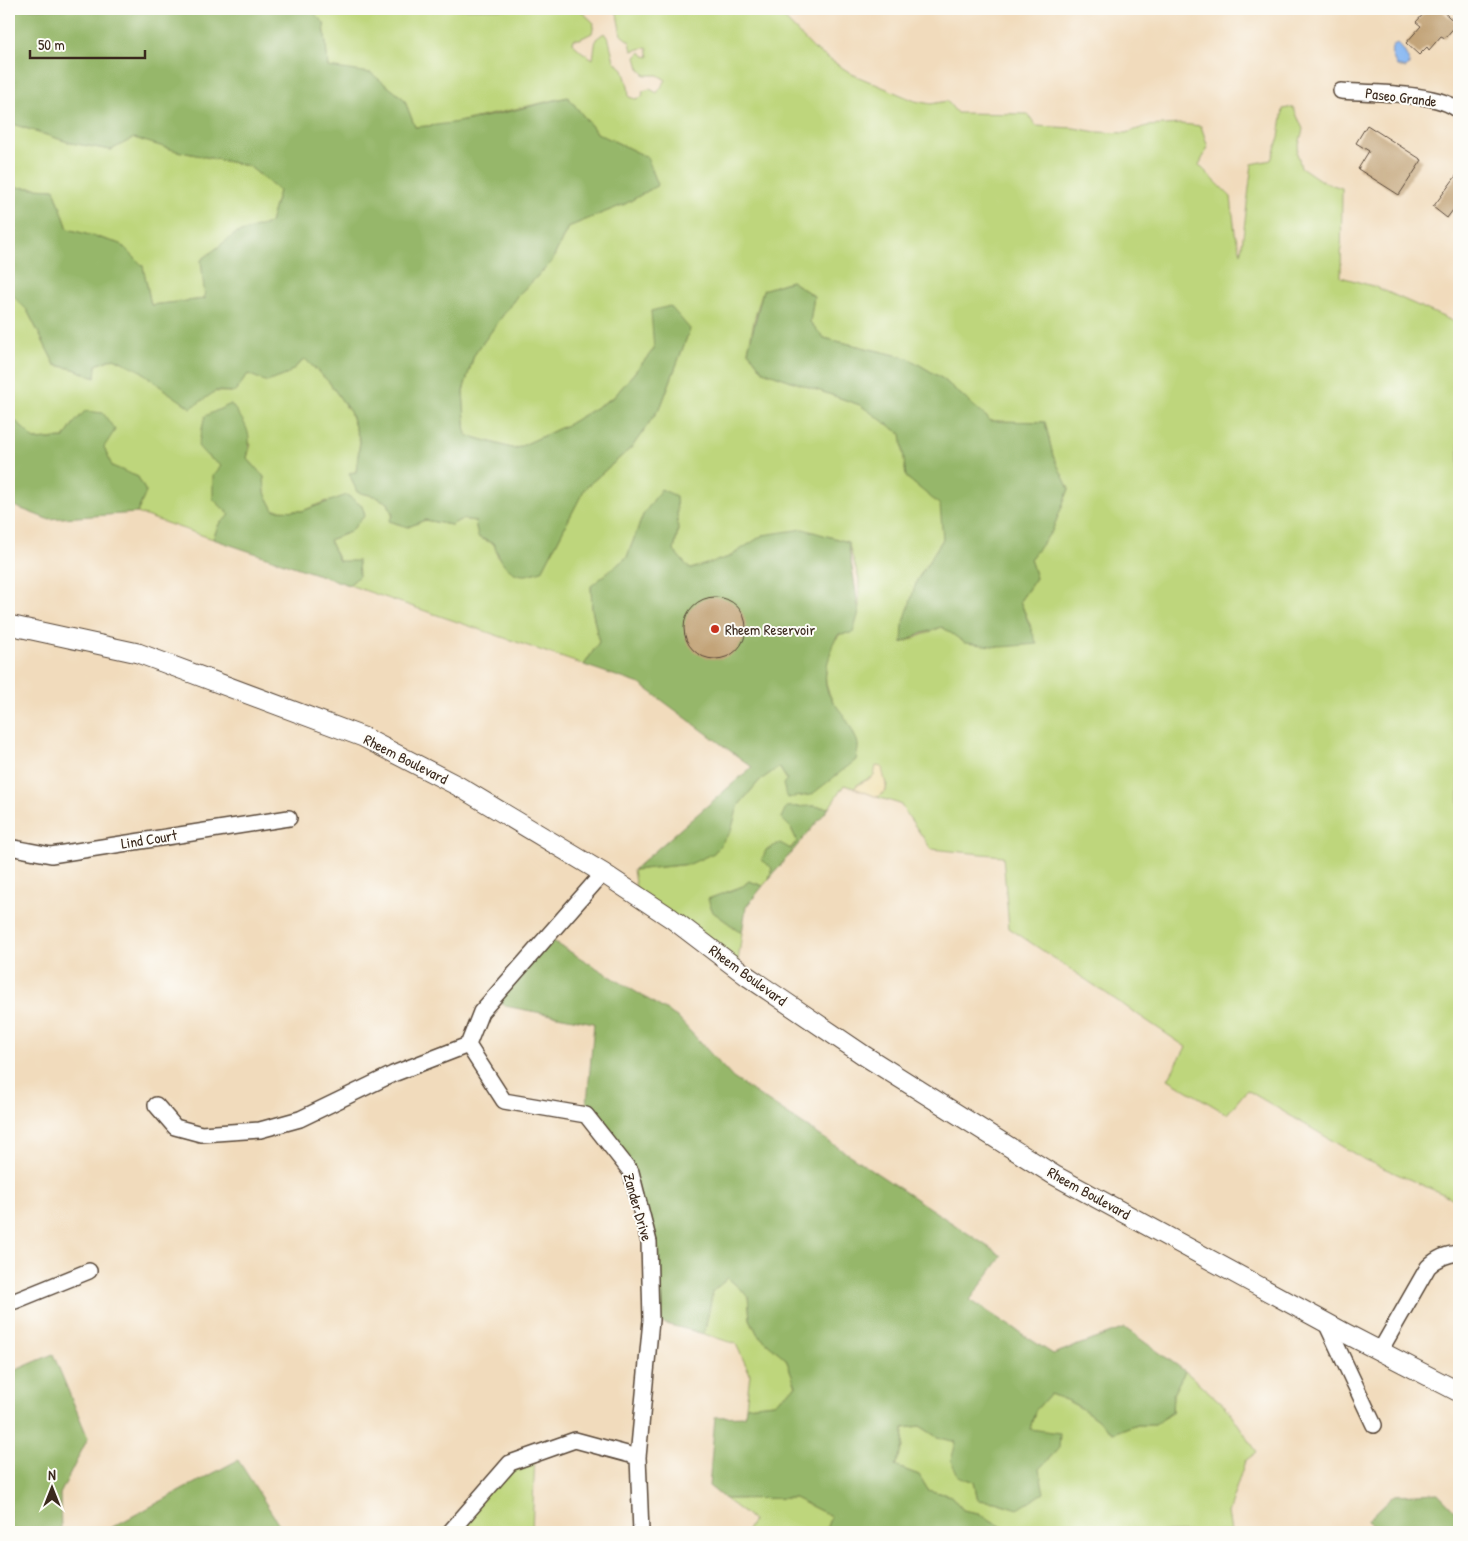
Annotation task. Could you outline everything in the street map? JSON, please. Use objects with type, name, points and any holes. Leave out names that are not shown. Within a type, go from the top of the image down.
[{"type":"street","name":"Paseo Grande","points":[[1340,91],[1408,95],[1458,104]]},
{"type":"street","name":"Rheem Boulevard","points":[[9,625],[138,653],[363,737],[458,786],[603,873],[672,918],[747,976],[864,1056],[1054,1175],[1326,1323],[1459,1392]]},
{"type":"street","name":"Lind Court","points":[[9,847],[51,855],[288,818]]},
{"type":"street","points":[[156,1105],[175,1127],[201,1134],[260,1130],[300,1120],[393,1074],[468,1046],[481,1012],[603,873]]},
{"type":"street","name":"Zander Drive","points":[[468,1046],[504,1101],[586,1115],[632,1172],[649,1242],[650,1320],[638,1457],[641,1532]]},
{"type":"street","points":[[1380,1351],[1428,1266],[1436,1259],[1449,1254],[1459,1253]]},
{"type":"street","points":[[9,1301],[15,1301],[89,1271]]},
{"type":"street","points":[[1326,1323],[1374,1425]]},
{"type":"street","points":[[450,1532],[510,1464],[575,1440],[638,1457]]},
{"type":"green space","points":[[9,9],[310,9],[324,23],[328,67],[371,73],[404,99],[415,127],[454,123],[568,97],[597,133],[647,157],[658,185],[625,204],[568,227],[551,263],[517,296],[474,355],[463,391],[466,435],[515,449],[567,425],[614,397],[654,349],[651,311],[670,306],[690,329],[661,406],[632,447],[585,488],[542,571],[520,575],[509,570],[502,561],[494,544],[478,537],[475,521],[462,519],[451,525],[425,520],[408,527],[389,521],[393,515],[388,503],[374,496],[357,492],[349,473],[356,472],[360,441],[350,412],[329,382],[305,359],[286,375],[267,382],[248,374],[235,392],[216,391],[191,408],[141,371],[114,358],[96,365],[95,378],[74,369],[55,365],[27,310],[9,292],[9,187],[54,189],[68,229],[121,244],[143,266],[151,305],[205,299],[201,260],[235,234],[270,223],[279,191],[249,166],[177,151],[134,138],[111,150],[71,143],[16,125],[9,119]]},
{"type":"green space","points":[[310,9],[579,9],[594,23],[592,33],[580,39],[573,39],[572,43],[593,59],[596,39],[604,33],[609,40],[614,61],[623,69],[629,97],[636,99],[642,97],[643,91],[650,89],[657,93],[666,80],[658,75],[645,75],[639,68],[636,57],[641,52],[644,56],[649,57],[647,47],[632,51],[630,42],[621,35],[616,9],[775,9],[814,49],[852,74],[915,101],[931,104],[947,101],[957,113],[1028,114],[1036,126],[1074,128],[1096,132],[1126,133],[1147,126],[1181,124],[1201,126],[1208,147],[1199,165],[1231,197],[1235,233],[1241,253],[1252,164],[1271,160],[1279,138],[1283,109],[1293,107],[1303,129],[1297,153],[1301,167],[1323,182],[1342,188],[1341,277],[1376,287],[1459,324],[1459,1201],[1365,1160],[1247,1090],[1227,1114],[1168,1079],[1186,1047],[1009,928],[1003,856],[931,849],[900,804],[877,797],[886,791],[887,784],[883,776],[867,779],[854,788],[844,785],[829,808],[812,806],[781,818],[791,828],[797,841],[772,868],[769,879],[763,886],[749,881],[743,886],[708,899],[713,912],[742,933],[737,969],[637,895],[633,870],[690,864],[731,831],[738,806],[759,781],[779,767],[787,780],[787,797],[837,708],[831,698],[826,682],[831,645],[859,612],[859,579],[848,542],[764,535],[729,557],[690,570],[674,551],[678,529],[643,515],[627,557],[591,587],[592,609],[599,642],[584,665],[349,585],[359,576],[339,561],[329,540],[350,532],[365,515],[327,501],[302,511],[274,510],[265,493],[264,477],[247,458],[251,444],[206,455],[222,466],[230,516],[219,524],[213,539],[137,513],[146,492],[138,477],[111,466],[74,423],[64,438],[35,440],[16,421],[9,417],[9,292],[27,310],[55,365],[74,369],[95,378],[96,365],[114,358],[141,371],[166,391],[235,392],[248,374],[286,375],[305,359],[329,382],[350,412],[360,441],[356,472],[350,473],[357,492],[374,496],[388,503],[395,523],[408,527],[425,520],[451,525],[462,519],[475,521],[478,537],[494,544],[498,557],[542,571],[585,488],[632,447],[661,406],[690,329],[654,349],[614,397],[567,425],[515,449],[466,435],[463,391],[474,355],[517,296],[551,263],[568,227],[625,204],[658,185],[647,157],[597,133],[568,97],[445,125],[415,127],[404,99],[371,74],[328,68],[324,23]],"holes":[[[791,281],[814,296],[810,322],[824,338],[908,358],[943,379],[991,421],[1045,422],[1053,456],[1069,489],[1052,531],[1030,559],[1036,578],[1020,601],[1031,627],[966,643],[942,627],[902,643],[917,580],[943,539],[941,505],[906,477],[902,434],[860,405],[763,371],[748,351],[763,290]]]},
{"type":"green space","points":[[9,119],[16,125],[71,143],[111,150],[134,137],[177,151],[249,166],[279,191],[270,223],[235,234],[205,299],[151,305],[143,266],[121,244],[68,229],[54,189],[9,187]]},
{"type":"green space","points":[[791,281],[814,296],[810,322],[824,338],[908,358],[943,379],[991,421],[1045,422],[1053,456],[1069,489],[1052,531],[1030,559],[1036,578],[1020,601],[1037,644],[1001,647],[965,643],[942,627],[920,634],[902,643],[903,625],[917,580],[943,539],[940,505],[906,477],[901,434],[860,405],[763,371],[748,351],[763,290]]},
{"type":"green space","points":[[231,404],[241,417],[249,435],[247,458],[264,477],[265,493],[274,510],[302,511],[347,495],[362,506],[365,515],[350,532],[329,540],[339,561],[358,561],[359,576],[349,585],[213,539],[219,524],[230,515],[213,499],[213,476],[221,466],[206,455],[198,446],[205,416]]},
{"type":"green space","points":[[85,411],[103,413],[115,430],[104,447],[112,466],[138,477],[146,492],[137,513],[47,519],[9,504],[9,417],[16,421],[35,440],[64,438]]},
{"type":"green space","points":[[661,489],[676,496],[678,529],[674,551],[690,569],[729,557],[763,535],[803,529],[848,542],[859,612],[853,633],[839,634],[833,643],[825,681],[831,698],[858,742],[858,748],[856,760],[811,795],[787,798],[783,784],[787,779],[779,767],[759,781],[738,806],[731,831],[714,853],[690,864],[633,870],[752,767],[640,684],[584,665],[599,642],[592,609],[591,586],[627,557],[643,515]]},
{"type":"green space","points":[[812,806],[829,808],[769,879],[772,868],[762,860],[766,850],[780,843],[791,849],[797,841],[791,828],[781,818],[786,807]]},
{"type":"green space","points":[[749,881],[763,886],[746,907],[742,933],[713,912],[708,899],[743,886]]},
{"type":"green space","points":[[546,937],[677,1017],[733,1078],[1002,1256],[970,1300],[1053,1354],[1125,1328],[1185,1371],[1173,1394],[1172,1412],[1155,1425],[1134,1425],[1113,1433],[1084,1410],[1069,1401],[1050,1394],[1035,1411],[1030,1429],[1060,1433],[1059,1448],[1039,1469],[1044,1493],[1018,1509],[995,1502],[978,1500],[974,1482],[958,1476],[951,1461],[956,1442],[937,1437],[920,1426],[904,1428],[903,1447],[895,1466],[919,1475],[928,1490],[951,1496],[963,1510],[978,1513],[1011,1532],[825,1532],[831,1516],[795,1498],[725,1499],[709,1486],[715,1417],[745,1416],[746,1406],[774,1403],[796,1386],[786,1359],[758,1335],[750,1319],[748,1296],[728,1278],[713,1291],[704,1334],[651,1320],[649,1242],[631,1172],[586,1115],[594,1023],[505,1006],[495,995]]},
{"type":"green space","points":[[728,1278],[748,1296],[750,1319],[758,1335],[786,1359],[796,1386],[774,1403],[746,1406],[750,1374],[736,1344],[704,1334],[713,1291]]},
{"type":"green space","points":[[53,1354],[88,1438],[60,1494],[61,1532],[9,1532],[9,1373]]},
{"type":"green space","points":[[1185,1371],[1227,1408],[1257,1452],[1245,1461],[1228,1513],[1231,1532],[1011,1532],[978,1513],[963,1510],[951,1496],[928,1490],[919,1475],[895,1466],[903,1447],[904,1428],[920,1426],[937,1437],[957,1442],[958,1476],[974,1482],[978,1500],[995,1502],[1018,1509],[1039,1469],[1059,1448],[1030,1429],[1035,1411],[1050,1394],[1068,1401],[1083,1410],[1113,1433],[1134,1425],[1155,1425],[1172,1412],[1173,1394]]},
{"type":"green space","points":[[535,1454],[532,1532],[453,1532],[510,1463]]},
{"type":"green space","points":[[238,1460],[284,1532],[105,1532],[105,1531]]},
{"type":"green space","points":[[1438,1493],[1459,1515],[1459,1532],[1375,1532],[1368,1520],[1394,1495]]},
{"type":"green space","points":[[795,1498],[831,1516],[825,1532],[746,1532],[753,1520],[725,1499]]},
{"type":"sand","points":[[876,766],[882,767],[886,791],[877,797],[854,788],[874,776]]},
{"type":"water","points":[[1397,43],[1408,60],[1409,65],[1406,68],[1397,66],[1393,57],[1392,48]]},
{"type":"building","points":[[1428,9],[1440,9],[1457,24],[1445,38],[1441,36],[1429,50],[1427,47],[1419,55],[1406,43],[1421,26],[1416,22]]},
{"type":"building","points":[[1367,125],[1422,160],[1399,195],[1358,169],[1369,151],[1356,143]]},
{"type":"building","points":[[1459,172],[1459,202],[1447,218],[1433,207]]},
{"type":"building","name":"Rheem Reservoir","points":[[715,597],[732,602],[737,606],[741,611],[746,628],[741,645],[737,650],[732,654],[715,659],[698,654],[693,650],[689,645],[684,628],[689,611],[693,606],[698,602]]},
{"type":"place","name":"Rheem Reservoir","points":[[715,629]]}]
